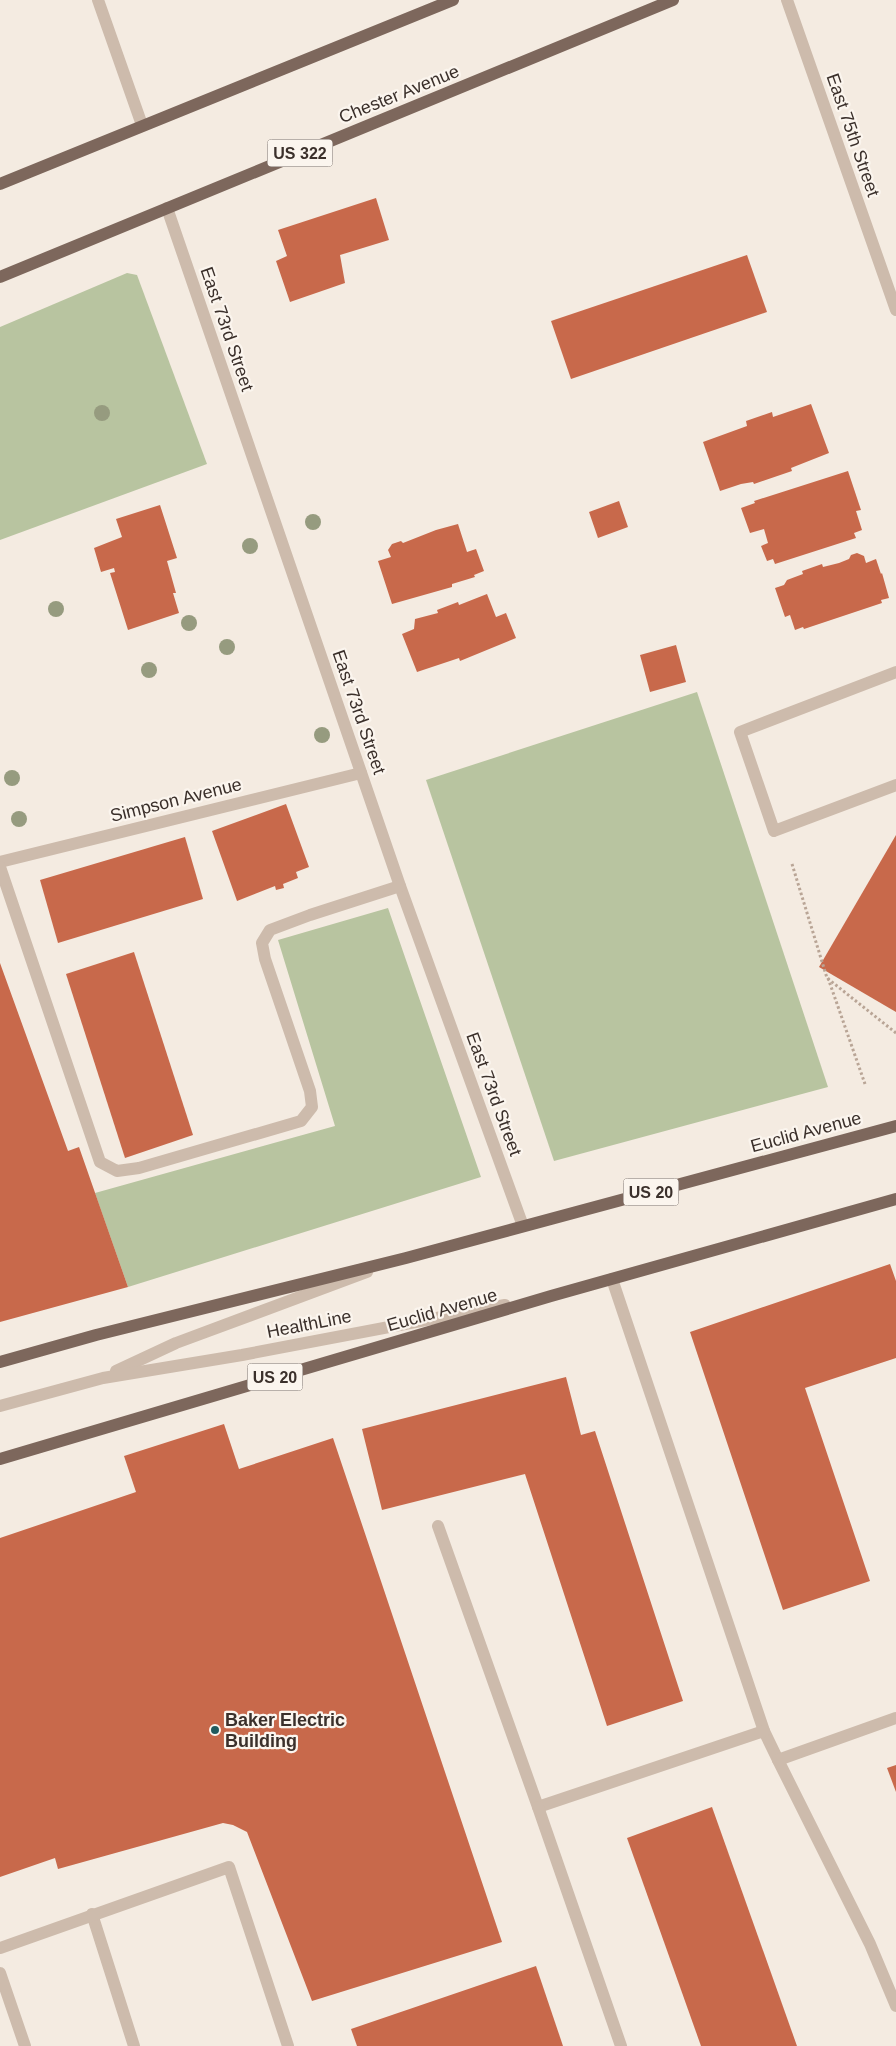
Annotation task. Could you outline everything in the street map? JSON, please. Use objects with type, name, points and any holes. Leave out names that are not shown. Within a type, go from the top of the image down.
[{"type":"main road","points":[[0,184],[453,0]]},
{"type":"main road","name":"Chester Avenue","points":[[0,277],[673,0]]},
{"type":"main road","name":"Euclid Avenue","points":[[0,1362],[96,1335],[406,1258],[896,1126]]},
{"type":"main road","name":"Euclid Avenue","points":[[0,1459],[551,1296],[896,1200]]},
{"type":"street","points":[[98,0],[142,125]]},
{"type":"street","name":"East 75th Street","points":[[787,0],[896,310]]},
{"type":"street","name":"East 73rd Street","points":[[167,208],[400,886],[523,1226]]},
{"type":"street","points":[[896,672],[740,732],[774,831],[896,785]]},
{"type":"street","name":"Simpson Avenue","points":[[0,862],[361,773]]},
{"type":"street","points":[[0,867],[100,1162],[118,1171],[182,1157],[301,1121],[312,1107],[310,1091],[265,958],[262,943],[270,930],[400,886]]},
{"type":"street","name":"HealthLine","points":[[103,1378],[176,1343],[406,1258]]},
{"type":"street","points":[[612,1279],[764,1731],[870,1944],[896,2006]]},
{"type":"street","name":"HealthLine","points":[[0,1406],[103,1378],[252,1353],[551,1296]]},
{"type":"street","points":[[438,1526],[621,2046]]},
{"type":"street","points":[[778,1760],[896,1718]]},
{"type":"street","points":[[538,1807],[764,1731]]},
{"type":"street","points":[[0,1948],[229,1867],[288,2046]]},
{"type":"street","points":[[92,1914],[134,2046]]},
{"type":"street","points":[[0,1973],[25,2046]]},
{"type":"path","points":[[792,864],[827,978],[865,1084]]},
{"type":"path","points":[[827,978],[896,1032]]},
{"type":"green space","points":[[127,273],[137,275],[207,464],[0,540],[0,327]]},
{"type":"green space","points":[[697,692],[828,1087],[554,1161],[426,780]]},
{"type":"green space","points":[[388,908],[481,1177],[128,1287],[95,1193],[335,1126],[278,940]]},
{"type":"building","points":[[376,198],[389,240],[340,255],[345,283],[290,302],[276,261],[287,256],[278,230]]},
{"type":"building","points":[[747,255],[767,312],[571,379],[551,321]]},
{"type":"building","points":[[811,404],[829,453],[791,468],[792,471],[754,484],[753,482],[741,484],[720,491],[703,442],[747,426],[746,421],[772,412],[773,417]]},
{"type":"building","points":[[848,471],[861,510],[856,511],[862,530],[854,533],[856,538],[775,564],[773,559],[767,561],[761,546],[768,543],[764,529],[750,533],[741,508],[755,503],[754,501]]},
{"type":"building","points":[[619,501],[628,527],[598,538],[589,512]]},
{"type":"building","points":[[160,505],[177,558],[167,561],[176,593],[173,593],[179,613],[128,630],[110,573],[115,572],[114,568],[101,572],[94,548],[122,537],[116,519]]},
{"type":"building","points":[[458,524],[467,552],[476,549],[484,571],[474,575],[475,577],[452,584],[452,587],[392,604],[378,561],[391,557],[388,550],[392,544],[401,541],[403,543],[436,530]]},
{"type":"building","points":[[857,553],[864,556],[866,563],[876,559],[889,598],[881,600],[882,603],[804,629],[803,627],[795,630],[790,615],[785,617],[775,588],[784,585],[787,580],[803,574],[802,571],[822,564],[823,567],[839,563]]},
{"type":"building","points":[[487,594],[496,617],[506,613],[516,638],[460,661],[459,658],[417,672],[402,634],[414,629],[415,619],[438,613],[437,610],[458,602],[459,605]]},
{"type":"building","points":[[676,645],[686,682],[650,692],[640,655]]},
{"type":"building","points":[[286,804],[309,867],[296,872],[298,878],[283,884],[284,888],[276,890],[275,886],[237,901],[212,831]]},
{"type":"building","points":[[896,835],[896,1012],[819,967]]},
{"type":"building","points":[[185,837],[203,899],[58,943],[40,880]]},
{"type":"building","points":[[134,952],[193,1135],[125,1158],[66,974]]},
{"type":"building","points":[[0,963],[68,1151],[79,1147],[128,1287],[0,1322]]},
{"type":"building","points":[[890,1264],[896,1281],[896,1358],[805,1388],[870,1581],[783,1610],[690,1332]]},
{"type":"building","points":[[566,1377],[581,1435],[595,1431],[683,1701],[607,1726],[525,1474],[382,1510],[362,1429]]},
{"type":"building","name":"Baker Electric Building","points":[[224,1424],[239,1469],[333,1438],[502,1942],[312,2001],[247,1832],[233,1825],[223,1823],[58,1869],[55,1858],[0,1877],[0,1538],[136,1492],[124,1456]]},
{"type":"building","points":[[896,1765],[896,1792],[887,1768]]},
{"type":"building","points":[[712,1807],[797,2046],[701,2046],[627,1838]]},
{"type":"building","points":[[536,1966],[563,2046],[357,2046],[351,2029]]},
{"type":"place","name":"Baker Electric Building","points":[[215,1730]]}]
